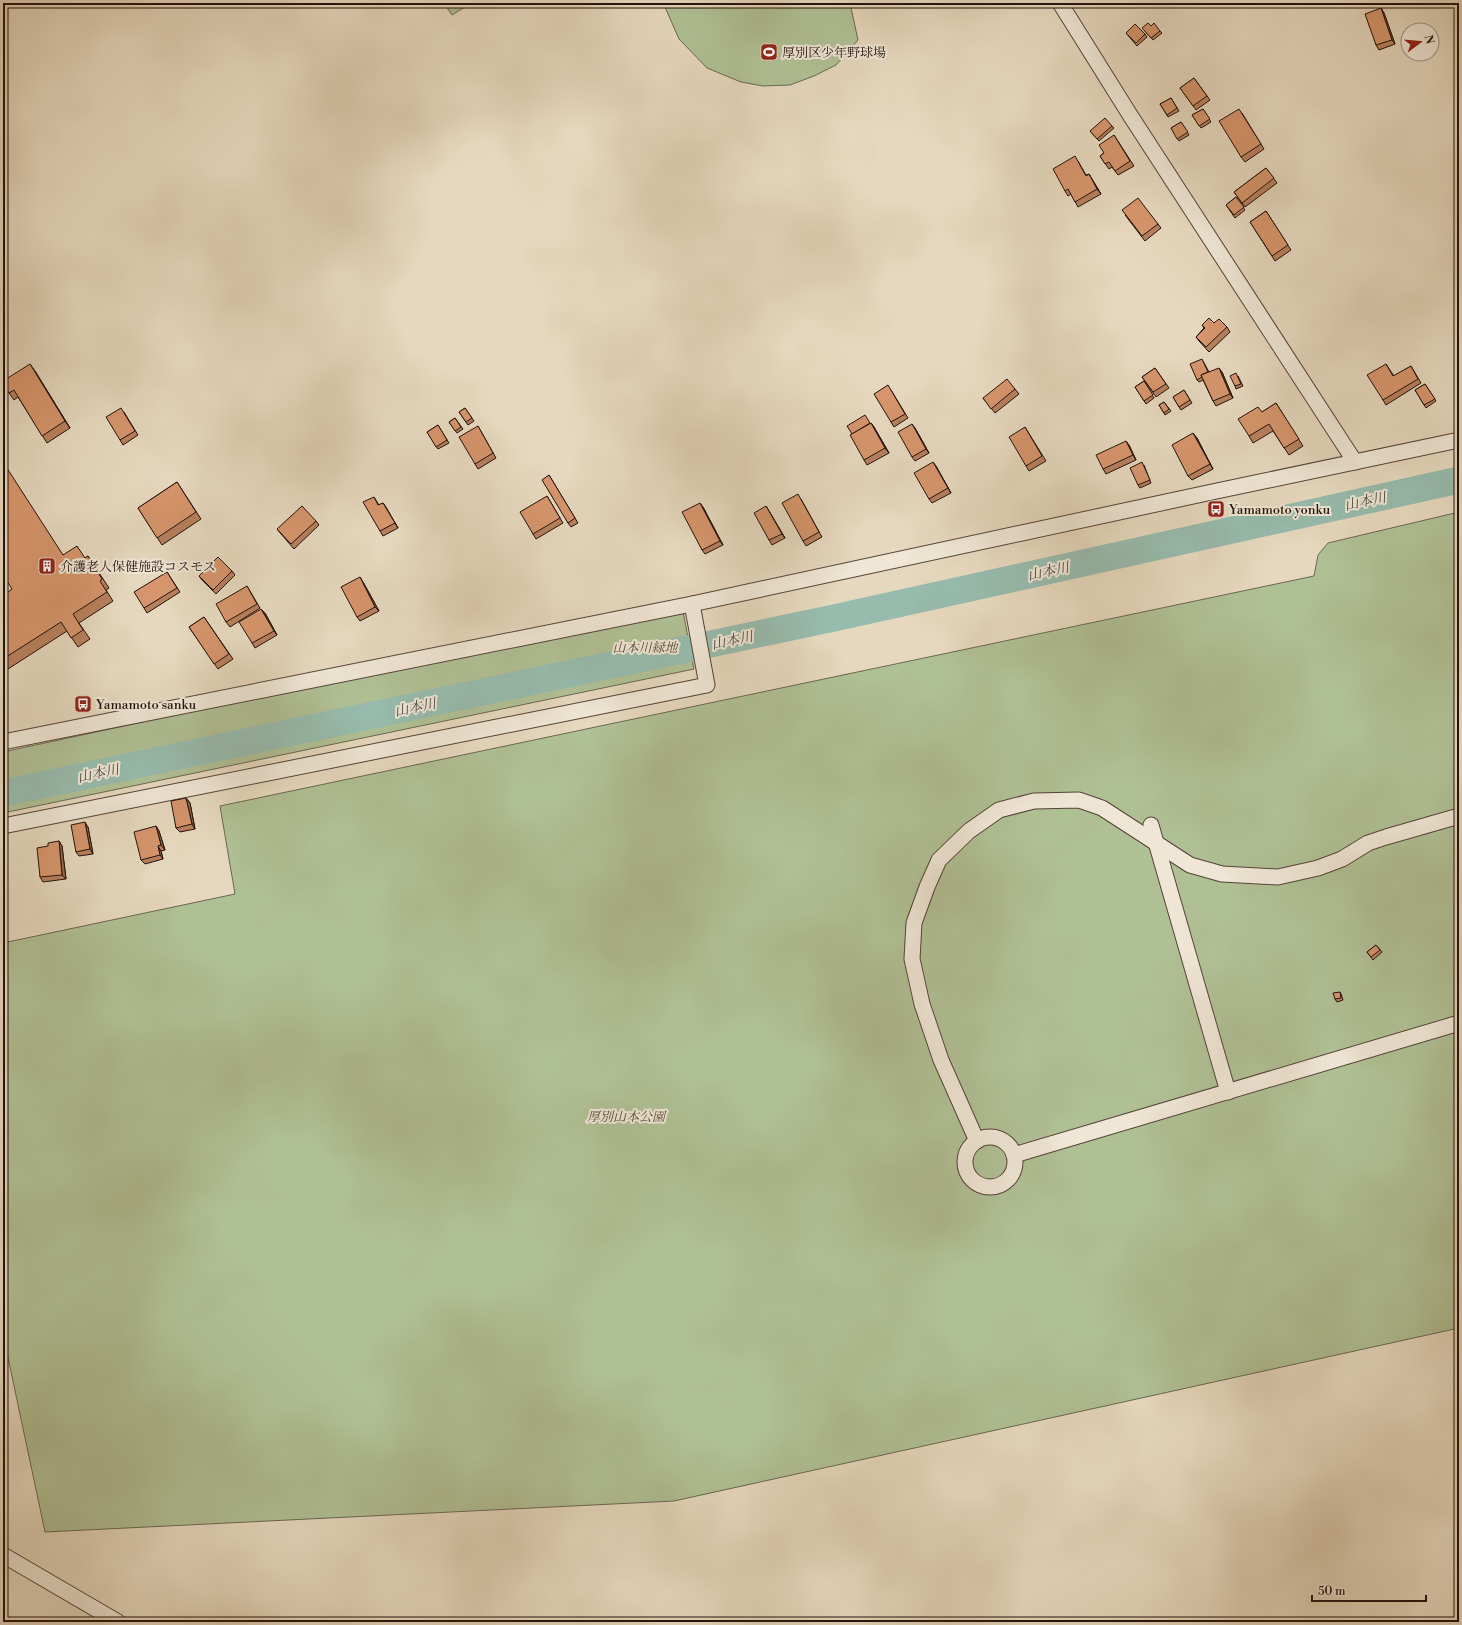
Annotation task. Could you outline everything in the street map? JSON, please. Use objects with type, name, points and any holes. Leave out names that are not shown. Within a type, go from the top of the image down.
[{"type":"street","points":[[1060,3],[1134,122],[1355,462]]},
{"type":"street","points":[[3,742],[692,604],[1459,440]]},
{"type":"street","points":[[3,826],[706,678],[692,604]]},
{"type":"street","points":[[977,1141],[941,1060],[923,1007],[912,959],[914,923],[927,886],[939,860],[969,831],[999,810],[1034,800],[1079,800],[1102,808],[1190,865],[1222,874],[1278,878],[1318,868],[1342,859],[1368,843],[1459,816]]},
{"type":"street","points":[[1151,825],[1228,1092]]},
{"type":"street","points":[[1014,1155],[1459,1023]]},
{"type":"street","points":[[991,1137],[998,1139],[1005,1142],[1011,1148],[1014,1155],[1015,1168],[1009,1179],[998,1186],[990,1188],[982,1186],[970,1177],[966,1164],[968,1151],[977,1141],[991,1137]]},
{"type":"street","points":[[3,1555],[118,1622]]},
{"type":"green space","points":[[444,3],[471,3],[452,15]]},
{"type":"green space","name":"厚別区少年野球場","points":[[664,3],[850,3],[858,40],[836,65],[814,76],[790,85],[763,86],[741,82],[707,68],[679,39]]},
{"type":"green space","name":"厚別山本公園","points":[[1459,512],[1459,1328],[674,1501],[45,1532],[3,1334],[3,943],[235,894],[220,806],[1314,576],[1318,555],[1328,543]]},
{"type":"green space","name":"山本川緑地","points":[[682,606],[694,669],[3,813],[3,752]]},
{"type":"building","points":[[1381,8],[1392,40],[1376,45],[1365,14]]},
{"type":"building","points":[[1148,23],[1151,26],[1154,23],[1160,31],[1151,38],[1142,28]]},
{"type":"building","points":[[1135,24],[1145,34],[1136,43],[1126,33]]},
{"type":"building","points":[[1194,78],[1207,96],[1193,106],[1180,88]]},
{"type":"building","points":[[1171,98],[1177,108],[1167,115],[1160,104]]},
{"type":"building","points":[[1203,109],[1210,119],[1199,126],[1192,115]]},
{"type":"building","points":[[1239,109],[1261,144],[1241,157],[1219,121]]},
{"type":"building","points":[[1105,118],[1112,126],[1097,139],[1090,131]]},
{"type":"building","points":[[1181,122],[1188,132],[1177,139],[1171,128]]},
{"type":"building","points":[[1114,135],[1130,161],[1115,171],[1109,162],[1105,164],[1100,156],[1104,153],[1099,145]]},
{"type":"building","points":[[1075,156],[1086,176],[1089,174],[1097,189],[1075,202],[1068,189],[1065,191],[1053,169]]},
{"type":"building","points":[[1266,168],[1274,178],[1242,203],[1234,192]]},
{"type":"building","points":[[1236,197],[1244,207],[1234,215],[1226,205]]},
{"type":"building","points":[[1138,198],[1158,224],[1142,236],[1122,210]]},
{"type":"building","points":[[1266,211],[1288,245],[1272,256],[1250,222]]},
{"type":"building","points":[[1209,318],[1214,323],[1219,319],[1227,327],[1206,347],[1196,337],[1205,328],[1202,325]]},
{"type":"building","points":[[1202,359],[1208,372],[1201,375],[1202,377],[1197,380],[1190,364]]},
{"type":"building","points":[[30,364],[65,421],[42,436],[14,390],[9,393],[3,383],[3,381]]},
{"type":"building","points":[[1386,364],[1393,376],[1411,366],[1418,379],[1383,400],[1367,375]]},
{"type":"building","points":[[1155,368],[1166,384],[1153,392],[1142,377]]},
{"type":"building","points":[[1219,368],[1230,394],[1213,401],[1201,375]]},
{"type":"building","points":[[1236,373],[1241,384],[1235,386],[1230,376]]},
{"type":"building","points":[[1007,379],[1015,389],[991,409],[983,398]]},
{"type":"building","points":[[1144,381],[1153,395],[1144,401],[1135,387]]},
{"type":"building","points":[[1425,384],[1435,399],[1424,405],[1415,390]]},
{"type":"building","points":[[888,385],[905,414],[891,422],[874,394]]},
{"type":"building","points":[[1184,390],[1190,400],[1179,407],[1173,397]]},
{"type":"building","points":[[1164,402],[1169,409],[1164,413],[1159,405]]},
{"type":"building","points":[[1276,403],[1299,439],[1284,448],[1269,424],[1249,436],[1238,419],[1258,407],[1262,412]]},
{"type":"building","points":[[121,408],[135,431],[120,440],[106,417]]},
{"type":"building","points":[[465,408],[472,418],[466,422],[459,412]]},
{"type":"building","points":[[865,415],[870,423],[852,434],[847,426]]},
{"type":"building","points":[[455,418],[461,427],[455,431],[449,422]]},
{"type":"building","points":[[871,423],[885,448],[864,460],[850,435]]},
{"type":"building","points":[[912,424],[926,449],[912,457],[898,432]]},
{"type":"building","points":[[438,425],[447,440],[436,447],[427,432]]},
{"type":"building","points":[[478,426],[493,453],[475,464],[459,437]]},
{"type":"building","points":[[1025,427],[1042,456],[1026,466],[1009,437]]},
{"type":"building","points":[[1193,433],[1210,464],[1188,476],[1172,445]]},
{"type":"building","points":[[1126,441],[1133,455],[1103,469],[1096,455]]},
{"type":"building","name":"介護老人保健施設コスモス","points":[[3,462],[63,555],[77,546],[85,558],[88,556],[102,579],[100,581],[107,592],[73,614],[83,630],[71,638],[61,622],[3,659],[3,596],[12,589],[3,575]]},
{"type":"building","points":[[933,462],[948,488],[929,499],[914,473]]},
{"type":"building","points":[[1142,462],[1150,480],[1138,485],[1130,468]]},
{"type":"building","points":[[549,475],[575,518],[568,523],[542,480]]},
{"type":"building","points":[[177,482],[196,512],[157,538],[138,508]]},
{"type":"building","points":[[798,494],[819,532],[803,541],[782,503]]},
{"type":"building","points":[[547,496],[560,518],[533,534],[520,512]]},
{"type":"building","points":[[374,497],[378,505],[383,503],[395,523],[380,531],[363,502]]},
{"type":"building","points":[[700,503],[720,541],[702,550],[682,512]]},
{"type":"building","points":[[302,506],[316,521],[291,544],[277,529]]},
{"type":"building","points":[[766,506],[782,534],[769,540],[754,513]]},
{"type":"building","points":[[218,557],[232,571],[213,590],[199,576]]},
{"type":"building","points":[[167,572],[177,588],[144,608],[134,592]]},
{"type":"building","points":[[360,577],[375,607],[357,617],[341,587]]},
{"type":"building","points":[[247,586],[257,604],[226,622],[216,604]]},
{"type":"building","points":[[261,609],[274,631],[252,643],[239,622]]},
{"type":"building","points":[[204,617],[229,654],[214,664],[189,627]]},
{"type":"building","points":[[186,798],[192,824],[176,828],[171,801]]},
{"type":"building","points":[[85,822],[90,849],[76,852],[71,825]]},
{"type":"building","points":[[156,826],[161,845],[158,846],[160,855],[141,860],[134,832]]},
{"type":"building","points":[[59,841],[62,875],[40,877],[37,848],[48,846],[48,843]]},
{"type":"building","points":[[1376,945],[1380,950],[1371,957],[1367,952]]},
{"type":"building","points":[[1340,992],[1341,998],[1335,999],[1333,993]]},
{"type":"building","points":[[13,1618],[20,1622],[10,1622]]},
{"type":"waterway","name":"山本川","points":[[3,793],[834,618],[1459,480]]},
{"type":"place","name":"厚別区少年野球場","points":[[769,52]]},
{"type":"place","name":"Yamamoto yonku","points":[[1216,509]]},
{"type":"place","name":"介護老人保健施設コスモス","points":[[47,566]]},
{"type":"place","name":"Yamamoto sanku","points":[[83,704]]}]
